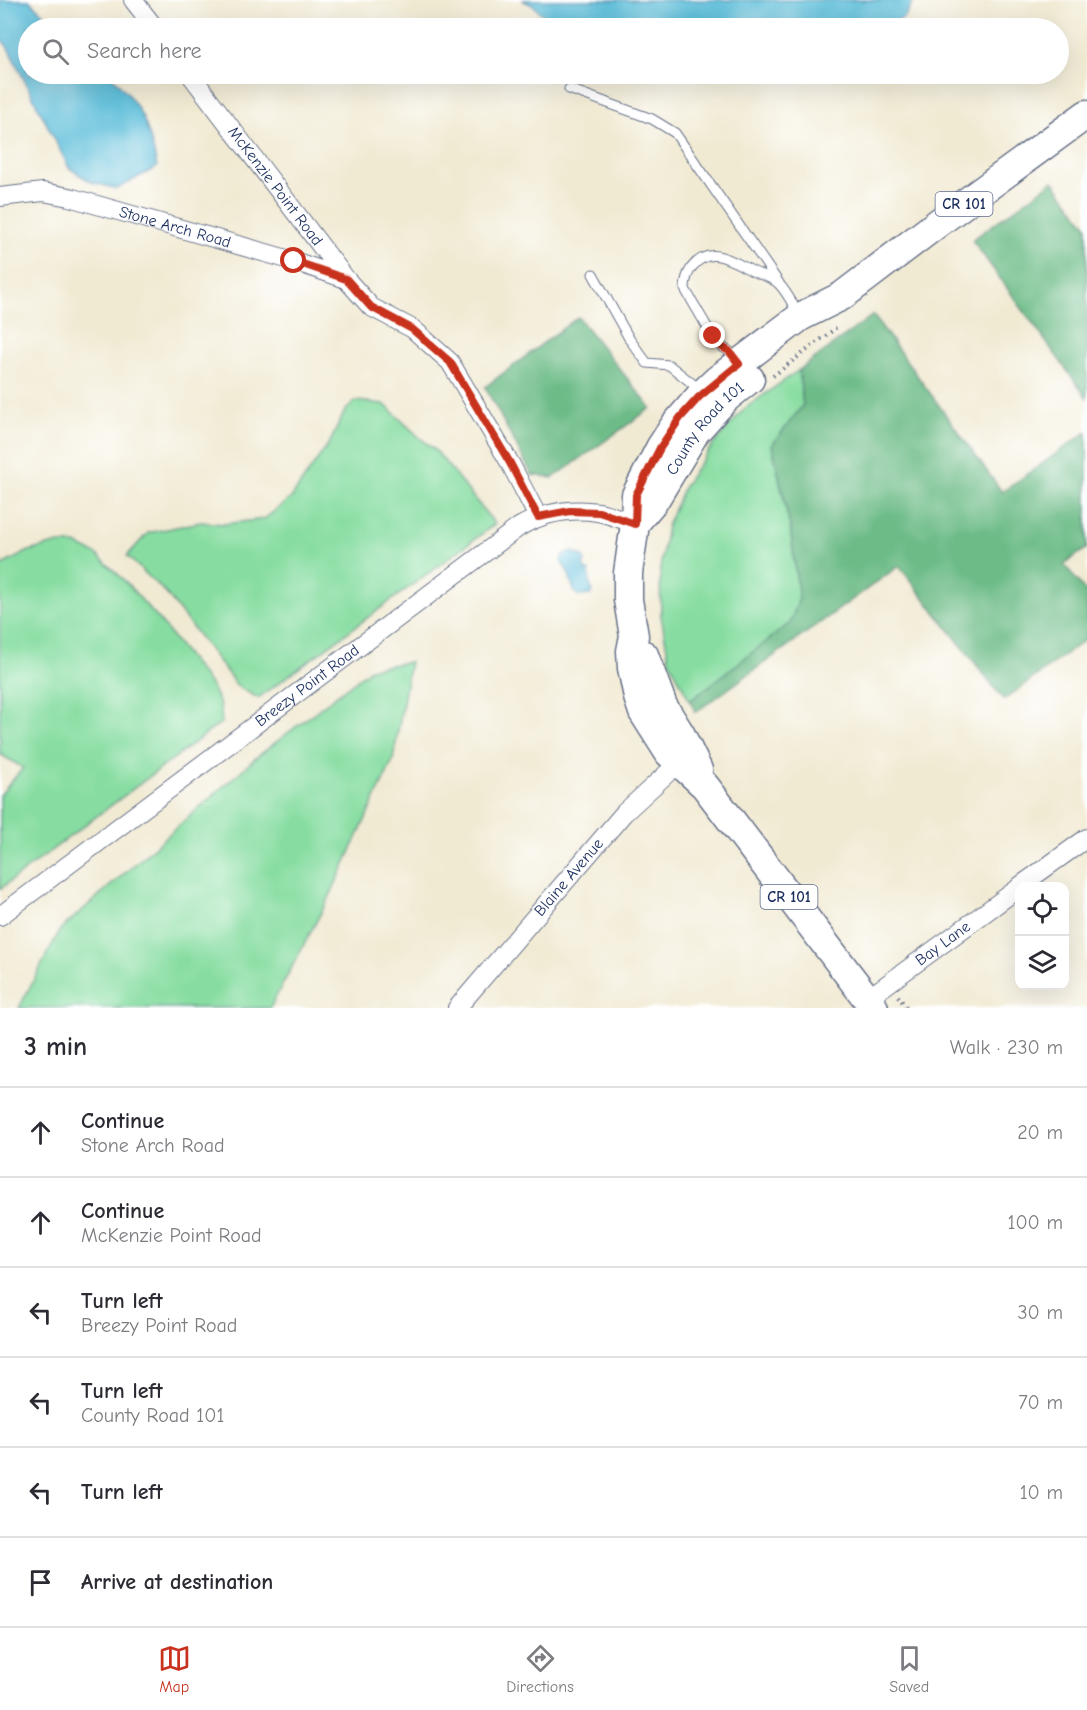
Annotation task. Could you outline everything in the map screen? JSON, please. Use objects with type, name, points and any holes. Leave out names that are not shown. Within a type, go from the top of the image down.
[{"type":"main road","name":"County Road 101","points":[[706,405],[739,364],[800,317],[842,296],[1087,114]]},
{"type":"main road","name":"County Road 101","points":[[842,296],[821,324],[725,399],[706,405],[675,425],[648,468],[636,495],[635,524],[628,573],[628,600],[633,636],[642,649],[663,706],[681,735],[684,758],[870,1004]]},
{"type":"street","points":[[133,0],[147,18]]},
{"type":"street","name":"McKenzie Point Road","points":[[198,84],[346,279],[371,307],[412,329],[450,362],[510,463],[538,517]]},
{"type":"street","name":"Stone Arch Road","points":[[0,196],[43,192],[69,198],[294,261],[346,279]]},
{"type":"street","name":"Breezy Point Road","points":[[0,916],[506,535],[538,517],[570,511],[599,512],[635,524]]},
{"type":"street","name":"Blaine Avenue","points":[[457,1008],[624,813],[684,758]]},
{"type":"street","name":"Bay Lane","points":[[1027,882],[1087,838]]},
{"type":"street","name":"Bay Lane","points":[[870,1004],[1015,891]]},
{"type":"lane","points":[[569,89],[652,118],[675,133],[800,317]]},
{"type":"lane","points":[[739,364],[713,336],[685,288],[685,280],[697,262],[705,256],[714,255],[726,258],[778,284]]},
{"type":"lane","points":[[593,274],[630,340],[646,363],[669,365],[693,384],[706,405]]},
{"type":"green space","points":[[1053,181],[1087,226],[1087,398],[972,240]]},
{"type":"green space","points":[[873,315],[1002,492],[1087,432],[1087,548],[1064,564],[1087,593],[1087,638],[1004,700],[899,566],[696,712],[690,701],[790,623],[799,599],[790,526],[772,445],[803,405],[799,370]]},
{"type":"green space","points":[[578,317],[651,408],[553,478],[532,475],[485,387]]},
{"type":"green space","points":[[799,370],[803,405],[772,446],[790,526],[799,599],[791,623],[690,701],[669,660],[661,616],[660,569],[667,526],[684,486],[712,446],[744,409]]},
{"type":"green space","points":[[356,401],[384,404],[437,452],[495,524],[258,698],[238,687],[165,592],[127,556],[148,533],[200,522],[224,524],[264,519],[291,498],[331,440],[345,411]]},
{"type":"green space","points":[[55,544],[76,544],[96,554],[123,579],[160,621],[212,687],[220,705],[222,722],[0,889],[0,795],[23,768],[0,754],[0,566],[29,551]]},
{"type":"green space","points":[[410,662],[393,760],[330,896],[270,1008],[19,1008],[60,930],[258,756],[372,668]]},
{"type":"water","points":[[0,0],[29,0],[48,18],[18,18],[18,68],[7,46],[0,38]]},
{"type":"water","points":[[522,0],[914,0],[902,18],[546,18],[534,6]]},
{"type":"water","points":[[26,84],[120,84],[142,116],[157,167],[117,189],[91,182],[69,168]]},
{"type":"water","points":[[571,551],[584,557],[583,564],[585,571],[589,571],[593,591],[591,595],[579,596],[574,591],[568,572],[561,561],[562,556]]},
{"type":"route","points":[[294,261],[346,279],[371,307],[412,329],[450,362],[510,463],[538,517],[570,511],[599,512],[635,524],[636,495],[660,448],[688,408],[717,380],[739,364],[713,336]]}]
